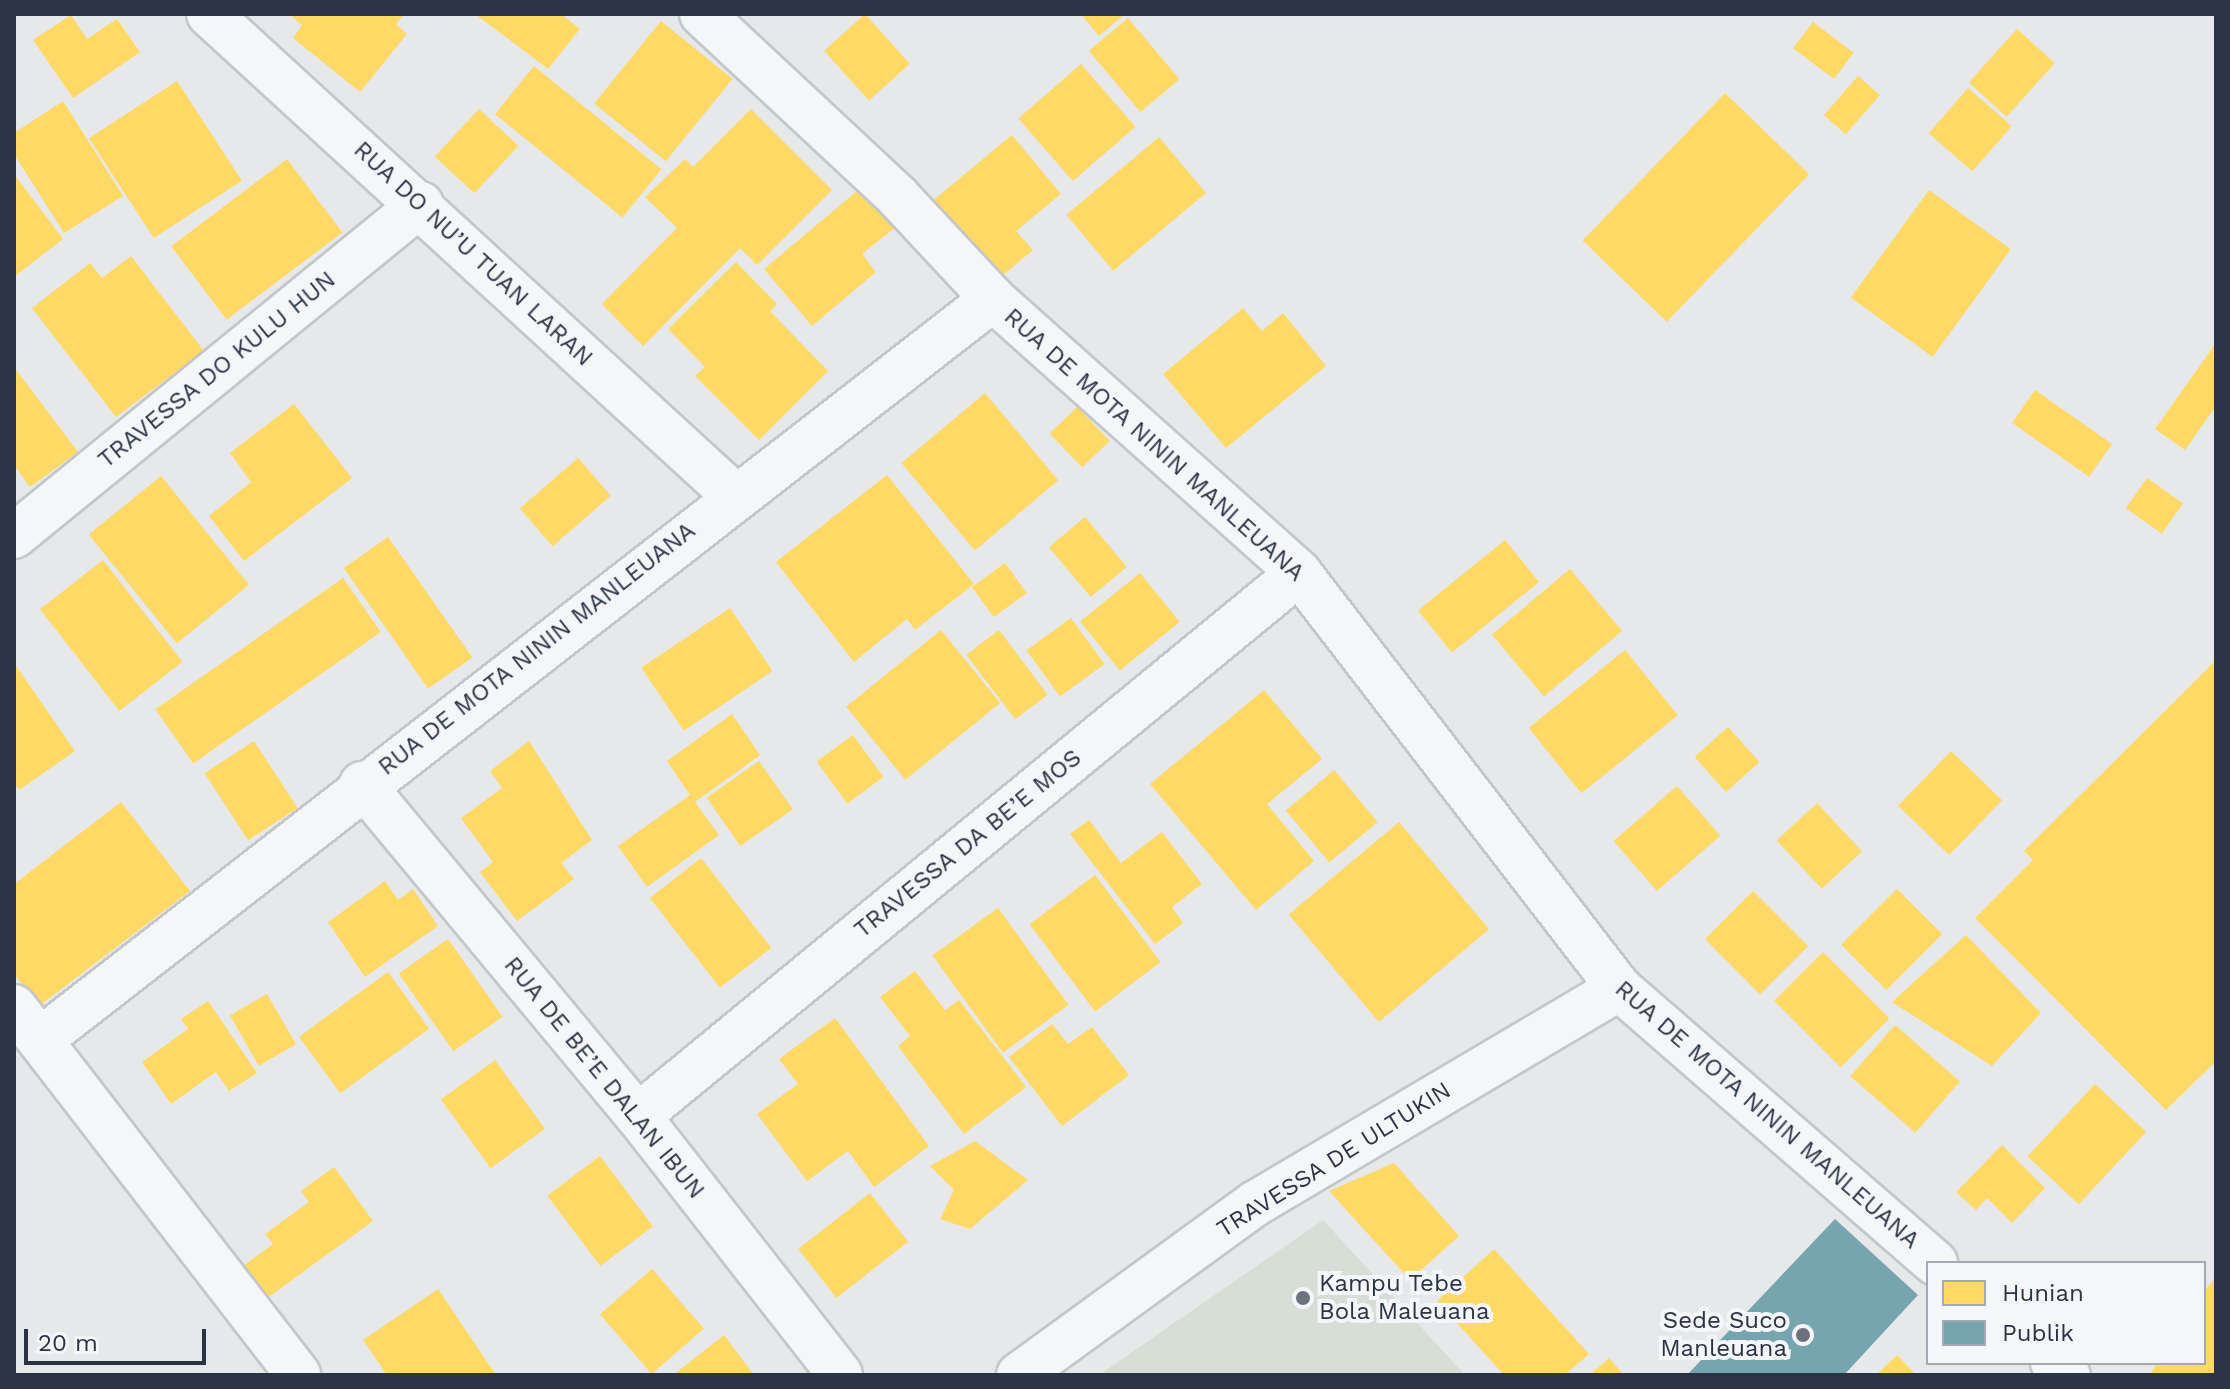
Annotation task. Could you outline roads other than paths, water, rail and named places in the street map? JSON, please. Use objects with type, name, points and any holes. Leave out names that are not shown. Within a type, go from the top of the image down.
[{"type":"street","name":"RUA DO NU’U TUAN LARAN","points":[[209,14],[421,204],[736,497]]},
{"type":"street","points":[[702,14],[898,197],[993,299]]},
{"type":"street","name":"TRAVESSA DO KULU HUN","points":[[14,536],[421,204]]},
{"type":"street","name":"RUA DE MOTA NININ MANLEUANA","points":[[27,1024],[362,784],[993,299],[1299,573],[1619,988],[1933,1261]]},
{"type":"street","name":"TRAVESSA DA BE’E MOS","points":[[638,1116],[1299,573]]},
{"type":"street","name":"RUA DE BE’E DALAN IBUN","points":[[362,784],[638,1116],[840,1375]]},
{"type":"street","name":"TRAVESSA DE ULTUKIN","points":[[1019,1375],[1256,1203],[1619,988]]},
{"type":"street","points":[[27,1024],[298,1375]]},
{"type":"place","name":"Kampu Tebe Bola Maleuana","points":[[1303,1298]]},
{"type":"place","name":"Sede Suco Manleuana","points":[[1803,1335]]}]
